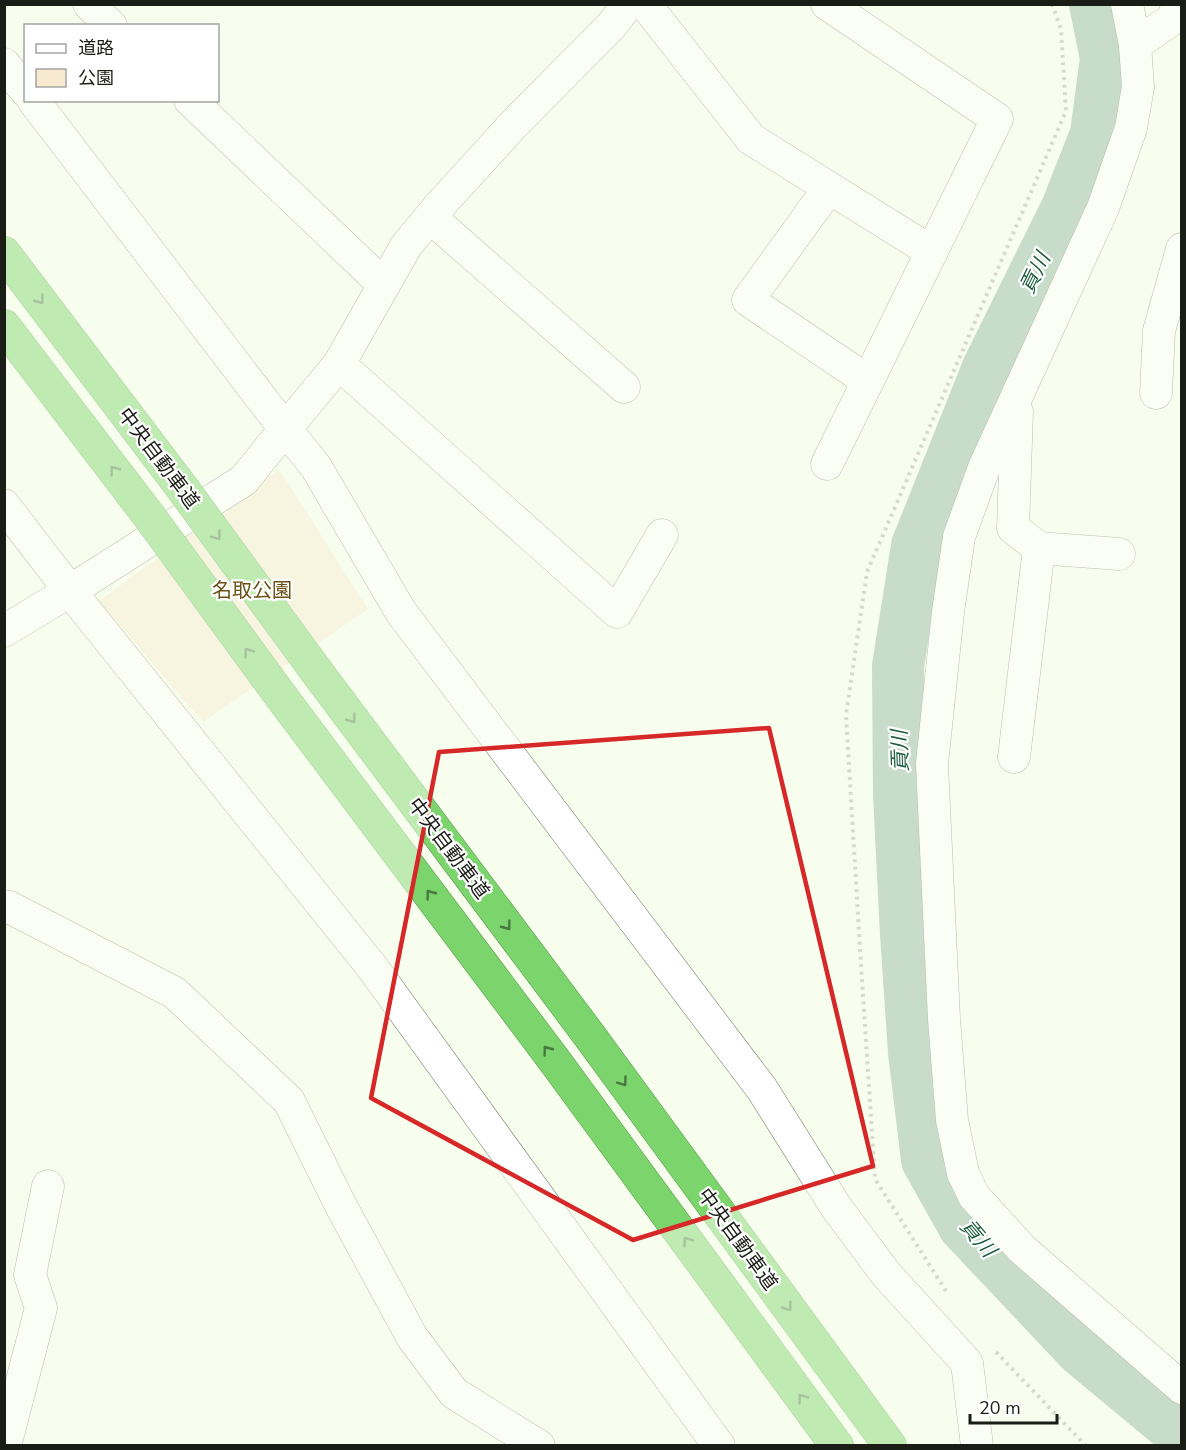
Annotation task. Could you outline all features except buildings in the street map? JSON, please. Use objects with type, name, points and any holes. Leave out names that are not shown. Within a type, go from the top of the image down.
[{"type":"highway","name":"中央自動車道","points":[[4,253],[183,489],[596,1045],[890,1446]]},
{"type":"highway","points":[[4,326],[149,516],[283,699],[557,1064],[837,1446]]},
{"type":"street","points":[[89,4],[109,24]]},
{"type":"street","points":[[4,631],[244,480],[339,364],[406,246],[513,126],[612,25],[628,4]]},
{"type":"street","points":[[645,4],[751,140],[932,252]]},
{"type":"street","points":[[827,4],[997,119],[827,464]]},
{"type":"street","points":[[1127,4],[1135,45],[1138,87],[1131,128],[1102,208],[984,468],[959,537],[948,612],[932,764],[944,1020],[952,1120],[963,1173],[974,1196],[1022,1249],[1182,1388]]},
{"type":"street","points":[[1135,45],[1177,17]]},
{"type":"street","points":[[4,64],[24,89]]},
{"type":"street","points":[[35,102],[316,466],[400,612],[762,1089],[836,1207],[886,1274],[967,1363],[977,1446]]},
{"type":"street","points":[[192,102],[384,285]]},
{"type":"street","points":[[829,188],[748,300],[868,381]]},
{"type":"street","points":[[430,218],[624,387]]},
{"type":"street","points":[[1156,393],[1159,331],[1182,249]]},
{"type":"street","points":[[339,364],[617,612],[662,535]]},
{"type":"street","points":[[1017,396],[1012,528],[1039,548],[1119,554]]},
{"type":"street","points":[[4,504],[70,591],[372,968],[719,1446]]},
{"type":"street","points":[[1014,757],[1039,548]]},
{"type":"street","points":[[4,906],[174,993],[288,1101],[340,1204],[412,1337],[454,1393],[539,1446]]},
{"type":"street","points":[[5,1446],[41,1308],[30,1275],[48,1186]]},
{"type":"highlighted area","points":[[769,728],[873,1166],[633,1240],[371,1098],[439,752]]},
{"type":"green space","name":"名取公園","points":[[279,469],[368,609],[203,722],[99,601]]},
{"type":"waterway","name":"貢川","points":[[1095,4],[1106,58],[1096,134],[1067,208],[988,368],[917,546],[898,666],[899,795],[906,934],[914,1052],[927,1160],[964,1226],[1081,1350],[1182,1434]]}]
